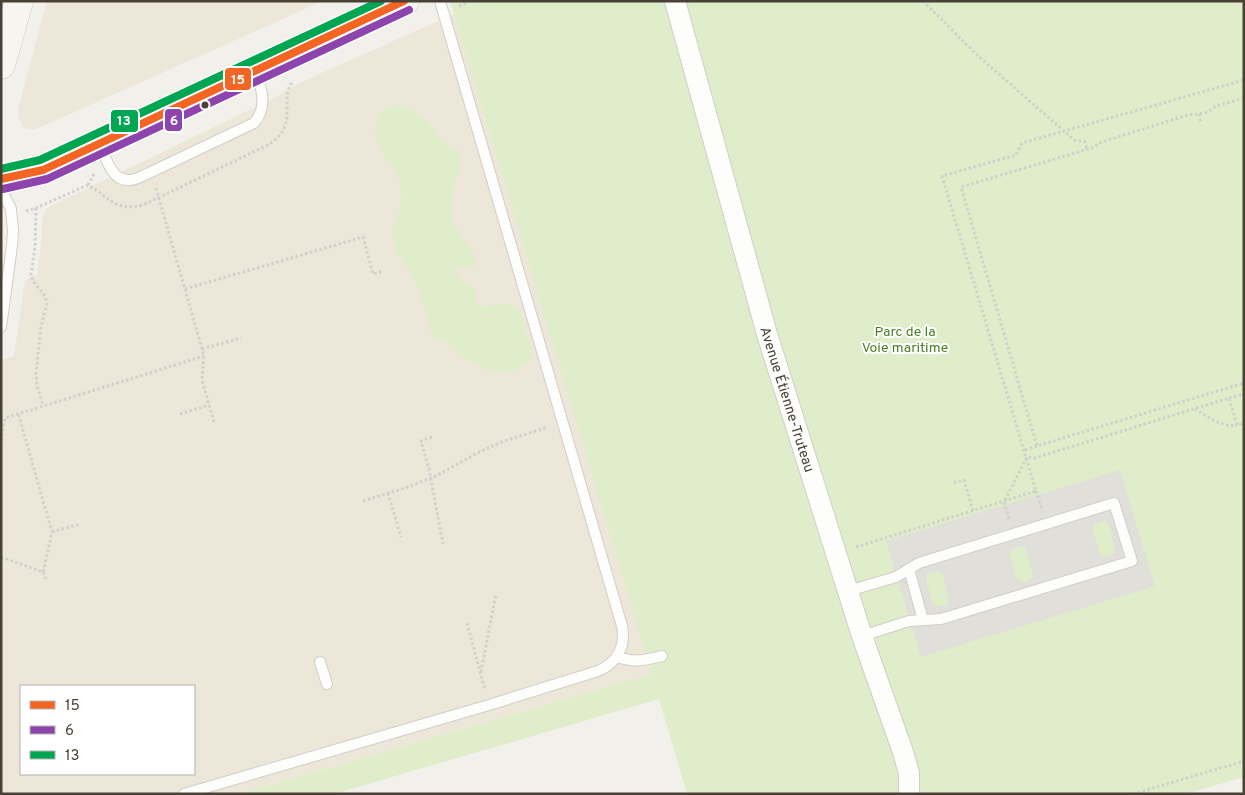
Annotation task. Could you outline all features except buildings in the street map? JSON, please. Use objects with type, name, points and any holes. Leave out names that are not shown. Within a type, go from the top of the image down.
[{"type":"street","points":[[1,65],[19,1]]},
{"type":"street","points":[[1,180],[43,170],[405,1]]},
{"type":"street","name":"Avenue Étienne-Truteau","points":[[676,1],[767,334],[862,636],[905,757],[909,794]]},
{"type":"lane","points":[[184,794],[489,705],[598,671],[610,665],[619,654],[623,640],[622,626],[440,1]]},
{"type":"lane","points":[[100,144],[116,175],[123,180],[132,180],[250,126],[257,120],[261,111],[262,93],[254,71]]},
{"type":"lane","points":[[1,189],[11,209],[13,231],[1,327]]},
{"type":"lane","points":[[848,591],[896,576],[919,563],[1114,504],[1132,561],[941,619],[910,621],[862,636]]},
{"type":"lane","points":[[908,569],[923,620]]},
{"type":"lane","points":[[617,657],[641,661],[662,656]]},
{"type":"lane","points":[[320,662],[326,684]]},
{"type":"path","points":[[454,8],[470,1]]},
{"type":"path","points":[[923,1],[978,56],[1074,140],[1085,142],[1087,149]]},
{"type":"path","points":[[848,549],[1036,491],[942,176],[1016,155],[1022,143],[1244,80]]},
{"type":"path","points":[[1037,446],[961,187],[1095,147],[1099,143],[1188,115],[1208,112],[1216,106],[1244,98]]},
{"type":"path","points":[[1199,114],[1201,123]]},
{"type":"path","points":[[27,211],[88,184],[94,174]]},
{"type":"path","points":[[88,184],[110,202],[128,207],[143,205],[173,191]]},
{"type":"path","points":[[156,188],[204,356],[202,380],[214,422]]},
{"type":"path","points":[[36,208],[35,247],[31,275],[47,302],[40,327],[36,373],[37,386],[43,405]]},
{"type":"path","points":[[185,289],[363,237],[373,274],[383,271]]},
{"type":"path","points":[[202,349],[241,338]]},
{"type":"path","points":[[1,441],[5,418],[204,356]]},
{"type":"path","points":[[1025,450],[1244,383]]},
{"type":"path","points":[[1027,457],[1035,458],[1244,394]]},
{"type":"path","points":[[1229,398],[1237,425]]},
{"type":"path","points":[[180,414],[209,405]]},
{"type":"path","points":[[1195,408],[1224,425],[1237,425],[1244,422]]},
{"type":"path","points":[[18,414],[52,532],[43,572],[46,579]]},
{"type":"path","points":[[363,501],[430,478],[504,441],[551,426]]},
{"type":"path","points":[[432,437],[421,441],[429,469],[443,544]]},
{"type":"path","points":[[1004,502],[1027,457]]},
{"type":"path","points":[[954,484],[964,480],[973,511]]},
{"type":"path","points":[[388,494],[401,537]]},
{"type":"path","points":[[52,532],[80,524]]},
{"type":"path","points":[[1,557],[43,572]]},
{"type":"path","points":[[481,675],[496,594]]},
{"type":"path","points":[[467,623],[486,694]]},
{"type":"path","points":[[1133,794],[1244,761]]},
{"type":"shaded area","points":[[47,1],[323,1],[34,130],[24,128],[19,120],[18,109]]},
{"type":"shaded area","points":[[454,14],[653,674],[239,794],[1,794],[1,360],[14,356],[25,280],[37,274],[43,215],[47,208],[274,98],[299,83]]},
{"type":"shaded area","points":[[1120,470],[1155,586],[921,657],[886,541]],"holes":[[[1104,521],[1109,525],[1115,550],[1113,555],[1108,557],[1100,554],[1093,531],[1095,524]],[[1021,546],[1026,550],[1033,575],[1030,580],[1020,581],[1016,577],[1010,556],[1010,551]],[[938,571],[943,575],[949,600],[947,605],[936,606],[932,602],[927,581],[929,573]]]},
{"type":"green space","name":"Parc de la Voie maritime","points":[[450,1],[1244,1],[1244,777],[1185,794],[687,794],[659,699],[334,794],[239,794],[652,674]]},
{"type":"green space","points":[[399,105],[423,117],[443,142],[459,151],[460,166],[451,211],[453,222],[462,238],[475,254],[476,265],[469,270],[459,266],[456,273],[463,281],[473,286],[475,302],[478,306],[511,304],[520,310],[532,353],[531,360],[520,369],[498,373],[482,369],[462,356],[449,343],[433,338],[419,290],[395,250],[392,228],[398,215],[402,196],[398,174],[383,155],[374,132],[378,114],[387,107]]},
{"type":"transit line","name":"13","points":[[1,169],[40,160],[381,1]]},
{"type":"transit line","name":"15","points":[[1,179],[43,170],[404,1]]},
{"type":"transit line","name":"6","points":[[3,189],[47,179],[409,10]]}]
